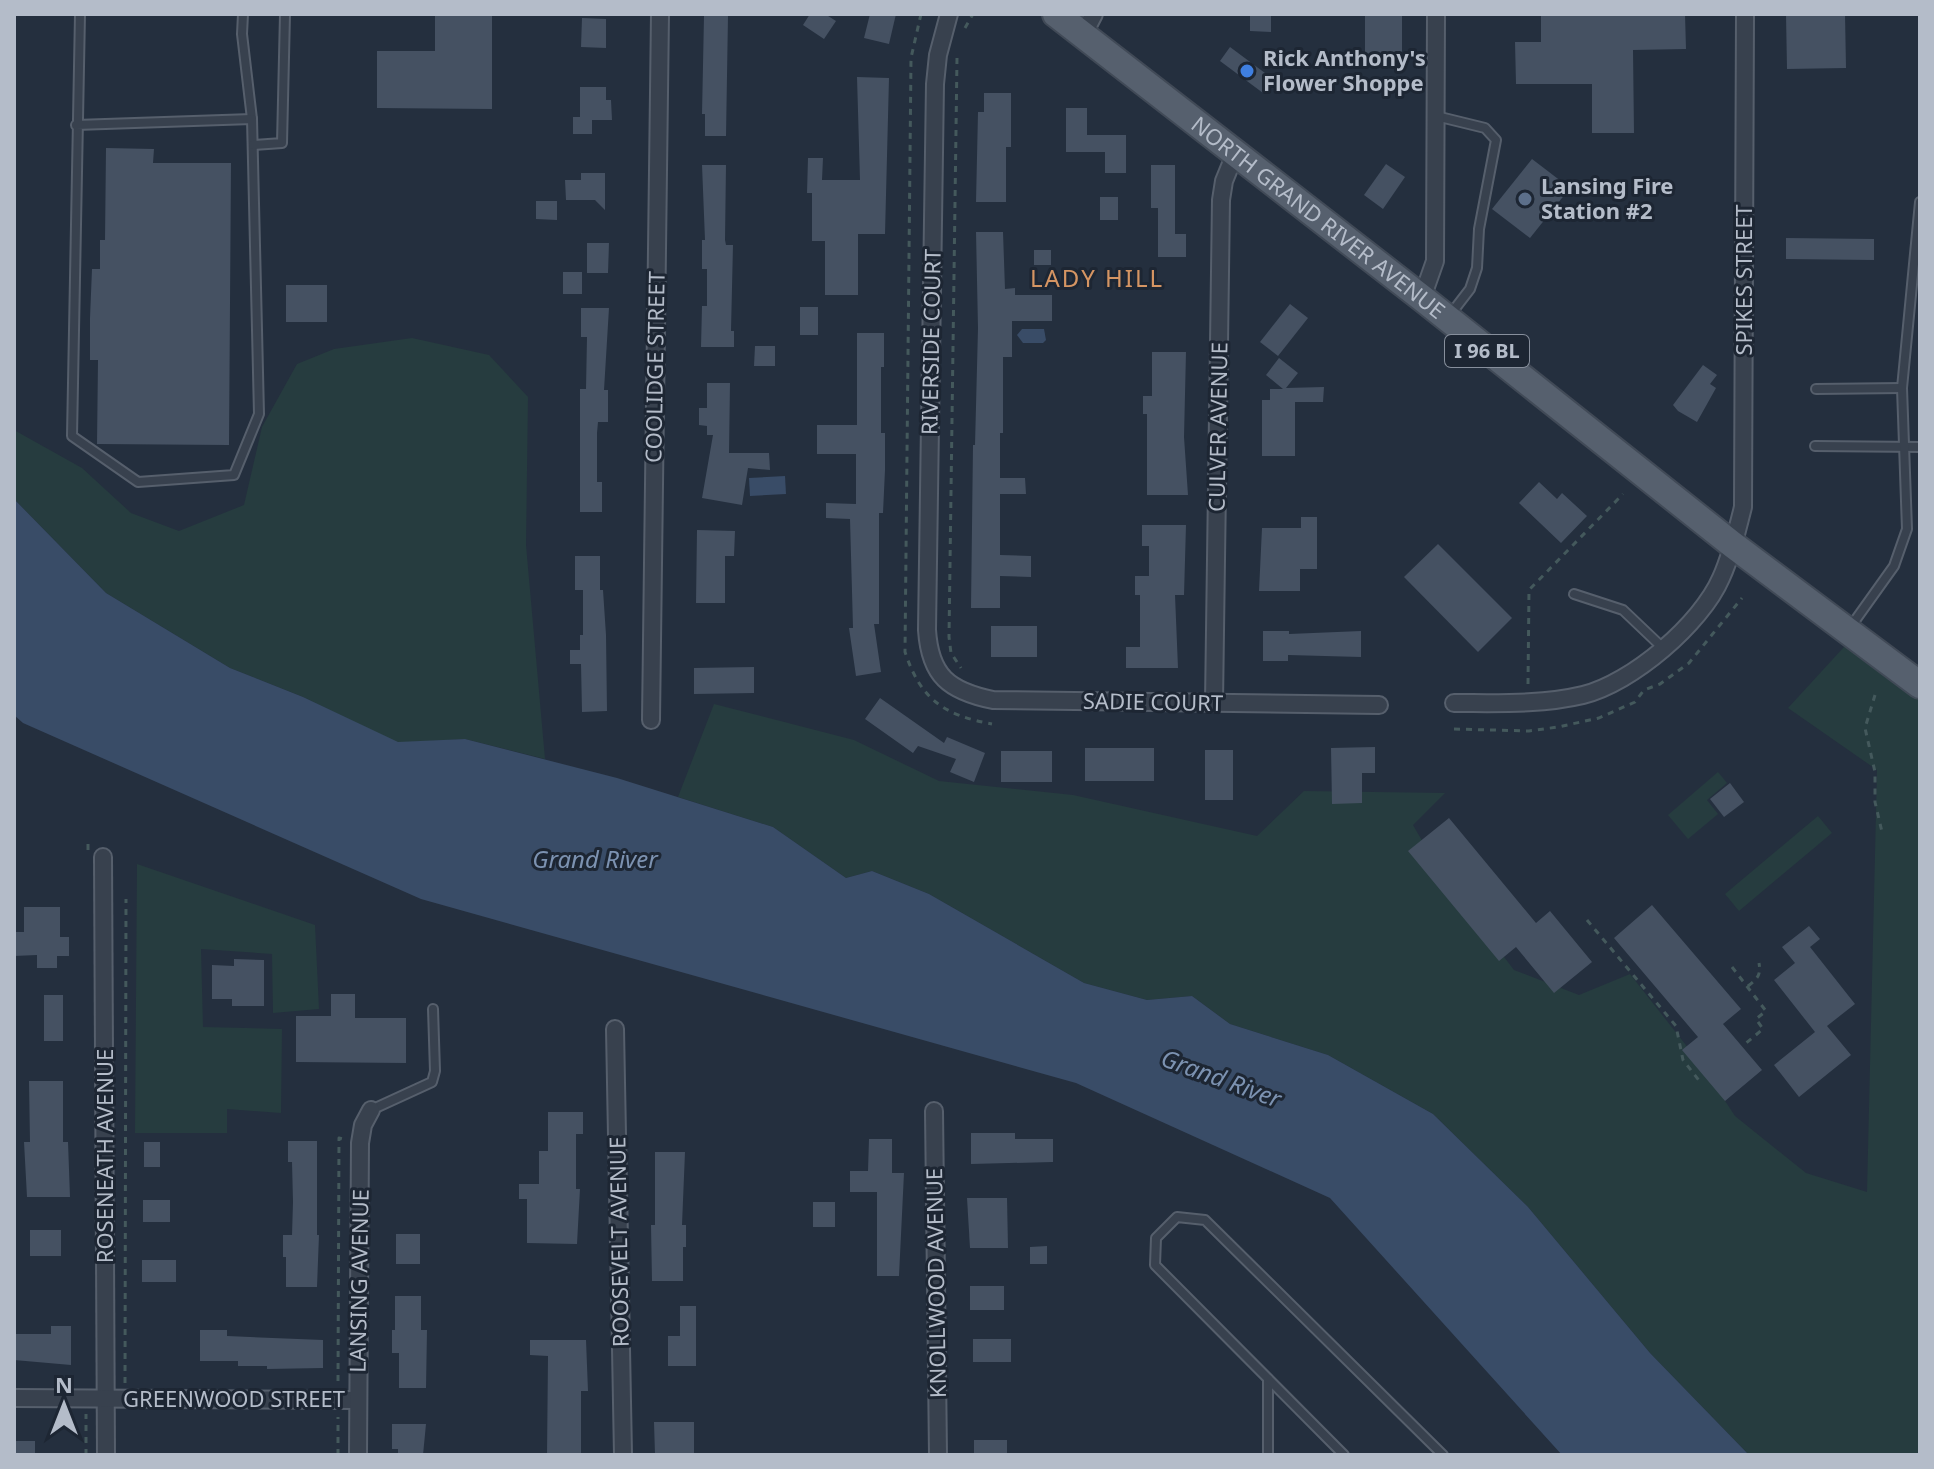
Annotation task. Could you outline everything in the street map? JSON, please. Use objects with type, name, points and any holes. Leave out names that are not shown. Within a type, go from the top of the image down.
[{"type":"main road","name":"NORTH GRAND RIVER AVENUE","points":[[1056,14],[1089,24],[1235,154],[1733,545],[1920,685]]},
{"type":"street","name":"COOLIDGE STREET","points":[[651,720],[660,14]]},
{"type":"street","name":"RIVERSIDE COURT","points":[[937,671],[928,649],[927,630],[935,100],[938,55],[949,14]]},
{"type":"street","points":[[1422,298],[1435,261],[1436,14]]},
{"type":"street","name":"SPIKES STREET","points":[[1733,545],[1743,507],[1745,14]]},
{"type":"street","name":"CULVER AVENUE","points":[[1214,703],[1221,200],[1224,181],[1235,154]]},
{"type":"street","points":[[1454,703],[1528,703],[1586,694],[1621,681],[1665,649],[1695,616],[1720,581],[1733,545]]},
{"type":"street","name":"SADIE COURT","points":[[937,671],[952,688],[993,700],[1379,705]]},
{"type":"street","name":"ROSENEATH AVENUE","points":[[103,857],[106,1455]]},
{"type":"street","name":"ROOSEVELT AVENUE","points":[[615,1029],[623,1455]]},
{"type":"street","name":"LANSING AVENUE","points":[[358,1455],[360,1143],[363,1125],[371,1110]]},
{"type":"street","name":"KNOLLWOOD AVENUE","points":[[934,1111],[938,1455]]},
{"type":"street","name":"GREENWOOD STREET","points":[[14,1398],[358,1400]]},
{"type":"lane","points":[[80,14],[72,436],[138,482],[234,475],[259,414],[252,119],[242,34],[243,14]]},
{"type":"lane","points":[[253,145],[282,143],[285,14]]},
{"type":"lane","points":[[1436,116],[1485,128],[1496,140],[1479,229],[1477,268],[1470,289],[1447,319]]},
{"type":"lane","points":[[76,125],[252,119]]},
{"type":"lane","points":[[1849,630],[1894,566],[1907,529],[1902,388],[1920,202]]},
{"type":"lane","points":[[1816,389],[1902,388]]},
{"type":"lane","points":[[1815,446],[1920,447]]},
{"type":"lane","points":[[1574,594],[1623,610],[1665,649]]},
{"type":"lane","points":[[371,1110],[432,1082],[435,1071],[433,1009]]},
{"type":"lane","points":[[1344,1455],[1155,1265],[1156,1238],[1177,1217],[1205,1220],[1443,1455]]},
{"type":"lane","points":[[1268,1379],[1268,1455]]},
{"type":"path","points":[[963,33],[973,14]]},
{"type":"path","points":[[960,46],[956,75],[949,637],[951,653],[963,670]]},
{"type":"path","points":[[1528,703],[1529,590],[1623,494]]},
{"type":"path","points":[[1875,695],[1865,728],[1875,772],[1875,802],[1882,832]]},
{"type":"path","points":[[125,1398],[126,899]]},
{"type":"path","points":[[1587,920],[1676,1026],[1683,1060],[1701,1083]]},
{"type":"path","points":[[1747,987],[1758,978],[1759,963]]},
{"type":"path","points":[[1732,967],[1766,1011],[1756,1019],[1763,1029],[1745,1044]]},
{"type":"green space","points":[[412,338],[489,355],[528,397],[526,545],[545,759],[465,739],[398,743],[303,697],[230,668],[106,593],[14,499],[14,430],[82,468],[131,513],[179,531],[244,505],[262,427],[297,364],[334,349]]},
{"type":"green space","points":[[1855,635],[1920,685],[1920,1455],[1749,1455],[1650,1353],[1528,1207],[1433,1114],[1328,1055],[1230,1024],[1192,996],[1147,1000],[1084,983],[929,894],[872,871],[846,878],[773,827],[678,797],[714,704],[854,740],[939,781],[1073,795],[1257,836],[1304,791],[1445,793],[1413,825],[1443,877],[1514,970],[1579,995],[1630,974],[1700,1063],[1735,1116],[1806,1173],[1867,1192],[1877,770],[1788,708]]},
{"type":"green space","points":[[1718,772],[1727,783],[1707,800],[1718,814],[1688,839],[1668,815]]},
{"type":"green space","points":[[1818,816],[1832,833],[1739,911],[1725,894]]},
{"type":"green space","points":[[137,864],[315,925],[319,1009],[273,1013],[272,954],[201,949],[203,1027],[282,1029],[281,1113],[227,1109],[227,1133],[135,1133]]},
{"type":"water","points":[[1022,329],[1044,329],[1046,340],[1043,343],[1023,343],[1017,335]]},
{"type":"water","points":[[785,476],[786,494],[750,496],[749,478]]},
{"type":"water","name":"Grand River","points":[[14,499],[106,593],[230,668],[303,697],[398,742],[465,739],[617,778],[773,827],[846,878],[872,871],[929,894],[1084,983],[1147,1000],[1192,996],[1230,1024],[1328,1055],[1433,1114],[1528,1207],[1650,1353],[1749,1455],[1562,1455],[1330,1198],[1076,1083],[421,899],[23,723],[14,715]]},
{"type":"building","points":[[435,14],[492,14],[492,109],[377,108],[377,51],[435,51]]},
{"type":"building","points":[[810,14],[825,14],[836,21],[824,39],[803,25]]},
{"type":"building","points":[[870,14],[896,14],[889,44],[864,38]]},
{"type":"building","points":[[1250,14],[1271,14],[1271,32],[1250,31]]},
{"type":"building","points":[[1365,14],[1402,14],[1402,56],[1365,56]]},
{"type":"building","points":[[1541,14],[1685,14],[1686,49],[1633,50],[1634,133],[1592,133],[1592,84],[1516,84],[1515,42],[1541,42]]},
{"type":"building","points":[[1786,14],[1845,14],[1846,68],[1787,69]]},
{"type":"building","points":[[704,16],[728,16],[726,136],[705,136],[705,114],[702,114]]},
{"type":"building","points":[[582,18],[606,19],[606,48],[581,47]]},
{"type":"building","points":[[1230,47],[1273,79],[1263,93],[1220,61]]},
{"type":"building","points":[[857,77],[889,78],[885,234],[858,234],[858,295],[825,295],[825,241],[812,241],[812,193],[807,193],[808,158],[823,158],[822,180],[860,180]]},
{"type":"building","points":[[580,87],[606,87],[606,100],[611,100],[612,120],[592,120],[592,134],[573,134],[573,117],[580,117]]},
{"type":"building","points":[[984,93],[1011,93],[1011,147],[1006,147],[1006,202],[976,202],[978,112],[984,112]]},
{"type":"building","points":[[1066,108],[1087,108],[1087,135],[1126,135],[1126,173],[1105,173],[1105,152],[1066,152]]},
{"type":"building","points":[[106,148],[154,149],[153,163],[231,163],[229,445],[97,444],[98,360],[90,360],[90,318],[92,269],[100,269],[100,240],[105,240]]},
{"type":"building","points":[[1532,159],[1570,188],[1530,238],[1492,209]]},
{"type":"building","points":[[1386,164],[1405,177],[1383,209],[1364,195]]},
{"type":"building","points":[[702,165],[726,165],[725,240],[726,245],[733,245],[731,331],[734,331],[734,347],[701,347],[702,306],[707,306],[707,269],[702,269],[702,240],[705,240]]},
{"type":"building","points":[[1151,165],[1175,165],[1175,234],[1186,234],[1186,257],[1158,257],[1158,208],[1151,208]]},
{"type":"building","points":[[581,173],[605,173],[605,210],[595,200],[566,200],[565,180],[581,180]]},
{"type":"building","points":[[1100,197],[1118,197],[1118,220],[1100,220]]},
{"type":"building","points":[[536,201],[557,201],[557,220],[536,219]]},
{"type":"building","points":[[976,232],[1003,232],[1005,289],[1015,288],[1015,295],[1052,295],[1052,321],[1012,321],[1012,357],[1003,357],[1000,478],[1025,478],[1026,494],[1000,494],[1000,555],[1031,556],[1031,577],[1000,576],[1000,608],[971,608],[978,328]]},
{"type":"building","points":[[1786,238],[1874,239],[1874,260],[1786,259]]},
{"type":"building","points":[[587,243],[609,243],[608,273],[587,273]]},
{"type":"building","points":[[1034,250],[1051,250],[1051,265],[1034,265]]},
{"type":"building","points":[[563,272],[582,272],[582,294],[563,294]]},
{"type":"building","points":[[286,285],[327,285],[327,322],[286,322]]},
{"type":"building","points":[[1290,304],[1308,318],[1278,356],[1260,342]]},
{"type":"building","points":[[800,307],[818,307],[818,335],[800,335]]},
{"type":"building","points":[[581,308],[609,308],[604,390],[608,390],[608,422],[598,422],[597,433],[597,482],[602,482],[602,512],[580,512],[580,389],[586,389],[587,337],[581,337]]},
{"type":"building","points":[[857,333],[884,333],[881,433],[885,433],[885,470],[883,513],[879,513],[879,624],[874,624],[881,672],[856,676],[849,628],[853,628],[850,519],[826,518],[826,503],[856,504],[856,454],[817,454],[817,425],[857,425]]},
{"type":"building","points":[[755,346],[775,346],[775,366],[754,366]]},
{"type":"building","points":[[1152,352],[1186,352],[1184,437],[1188,495],[1147,495],[1147,414],[1143,414],[1143,396],[1152,396]]},
{"type":"building","points":[[1279,358],[1298,373],[1286,388],[1324,387],[1323,402],[1295,402],[1295,456],[1262,456],[1262,400],[1270,400],[1270,389],[1283,389],[1266,375]]},
{"type":"building","points":[[1703,365],[1717,375],[1710,384],[1716,388],[1697,422],[1673,405]]},
{"type":"building","points":[[707,383],[730,383],[729,453],[769,453],[770,470],[748,468],[742,505],[702,498],[713,435],[707,435],[707,426],[699,425],[699,408],[707,408]]},
{"type":"building","points":[[1539,482],[1557,499],[1562,493],[1587,516],[1561,543],[1519,503]]},
{"type":"building","points":[[1301,517],[1317,517],[1317,569],[1300,569],[1300,591],[1259,591],[1262,528],[1301,528]]},
{"type":"building","points":[[1142,525],[1186,525],[1184,595],[1175,595],[1178,668],[1126,668],[1126,647],[1140,647],[1140,595],[1135,595],[1135,576],[1149,576],[1149,546],[1142,546]]},
{"type":"building","points":[[697,530],[735,531],[734,556],[725,556],[725,603],[696,603]]},
{"type":"building","points":[[1438,544],[1512,618],[1478,652],[1404,577]]},
{"type":"building","points":[[575,556],[600,556],[600,590],[603,590],[606,635],[607,711],[582,712],[581,664],[570,664],[570,650],[580,650],[580,635],[583,635],[583,590],[575,590]]},
{"type":"building","points":[[991,626],[1037,626],[1037,657],[991,657]]},
{"type":"building","points":[[1263,631],[1289,631],[1289,634],[1361,631],[1361,657],[1288,655],[1288,661],[1263,661]]},
{"type":"building","points":[[754,667],[754,693],[694,694],[694,668]]},
{"type":"building","points":[[880,698],[944,743],[947,737],[985,753],[974,782],[950,772],[956,759],[918,746],[913,753],[865,719]]},
{"type":"building","points":[[1375,747],[1375,773],[1362,773],[1362,803],[1332,804],[1331,748]]},
{"type":"building","points":[[1085,748],[1154,748],[1154,781],[1085,781]]},
{"type":"building","points":[[1205,750],[1233,750],[1233,800],[1205,800]]},
{"type":"building","points":[[1001,751],[1052,751],[1052,782],[1001,782]]},
{"type":"building","points":[[1730,783],[1744,802],[1724,817],[1710,799]]},
{"type":"building","points":[[1449,818],[1536,923],[1550,911],[1592,962],[1554,993],[1516,947],[1499,961],[1408,851]]},
{"type":"building","points":[[1652,905],[1741,1009],[1723,1024],[1762,1070],[1725,1101],[1682,1050],[1698,1037],[1614,938]]},
{"type":"building","points":[[24,907],[60,907],[60,937],[69,937],[69,956],[57,956],[57,968],[37,968],[37,955],[14,956],[14,932],[24,932]]},
{"type":"building","points":[[1809,926],[1820,939],[1810,947],[1855,1004],[1827,1026],[1851,1055],[1799,1097],[1774,1065],[1815,1032],[1774,980],[1795,963],[1782,947]]},
{"type":"building","points":[[234,959],[264,960],[264,1006],[232,1006],[232,999],[212,999],[212,965],[234,966]]},
{"type":"building","points":[[331,994],[355,994],[355,1018],[406,1018],[406,1063],[296,1062],[296,1016],[331,1016]]},
{"type":"building","points":[[44,995],[63,995],[63,1041],[44,1041]]},
{"type":"building","points":[[29,1081],[63,1081],[63,1142],[68,1142],[70,1197],[27,1197],[24,1142],[30,1142]]},
{"type":"building","points":[[548,1112],[583,1112],[583,1134],[576,1134],[576,1189],[580,1189],[577,1244],[527,1243],[527,1199],[519,1199],[519,1184],[539,1184],[539,1151],[548,1151]]},
{"type":"building","points":[[971,1133],[1015,1133],[1015,1139],[1053,1139],[1053,1162],[971,1164]]},
{"type":"building","points":[[869,1139],[892,1139],[892,1173],[904,1173],[899,1276],[877,1276],[877,1192],[850,1192],[850,1171],[868,1171]]},
{"type":"building","points":[[288,1141],[317,1141],[317,1287],[286,1287],[283,1235],[292,1235],[293,1202]]},
{"type":"building","points":[[144,1142],[160,1142],[160,1167],[144,1167]]},
{"type":"building","points":[[655,1152],[685,1152],[682,1225],[686,1225],[686,1247],[683,1247],[683,1281],[652,1281]]},
{"type":"building","points":[[967,1198],[1007,1198],[1008,1248],[970,1248]]},
{"type":"building","points":[[143,1200],[170,1200],[170,1222],[143,1222]]},
{"type":"building","points":[[813,1202],[835,1202],[835,1227],[813,1227]]},
{"type":"building","points":[[30,1230],[61,1230],[61,1256],[30,1256]]},
{"type":"building","points":[[396,1234],[420,1234],[420,1264],[396,1264]]},
{"type":"building","points":[[1047,1246],[1047,1264],[1030,1264],[1030,1247]]},
{"type":"building","points":[[142,1260],[176,1260],[176,1282],[142,1282]]},
{"type":"building","points":[[970,1286],[1004,1286],[1004,1310],[970,1310]]},
{"type":"building","points":[[395,1296],[421,1296],[421,1330],[427,1330],[426,1388],[399,1388],[399,1353],[392,1353]]},
{"type":"building","points":[[680,1306],[696,1306],[696,1366],[668,1366],[668,1336],[680,1336]]},
{"type":"building","points":[[51,1326],[71,1326],[71,1365],[14,1360],[14,1334],[51,1334]]},
{"type":"building","points":[[200,1330],[227,1330],[227,1336],[323,1340],[323,1368],[267,1369],[267,1366],[238,1366],[238,1361],[200,1361]]},
{"type":"building","points":[[973,1339],[1011,1339],[1011,1362],[973,1362]]},
{"type":"building","points":[[530,1340],[586,1340],[588,1391],[581,1391],[581,1455],[547,1455],[548,1356],[530,1355]]},
{"type":"building","points":[[654,1422],[694,1422],[694,1455],[655,1455]]},
{"type":"building","points":[[392,1424],[426,1424],[423,1455],[398,1455],[398,1449],[392,1449]]},
{"type":"building","points":[[974,1440],[1007,1440],[1007,1455],[974,1455]]},
{"type":"building","points":[[14,1441],[35,1441],[35,1455],[14,1455]]},
{"type":"place","name":"Rick Anthony's Flower Shoppe","points":[[1247,71]]},
{"type":"place","name":"Lansing Fire Station #2","points":[[1525,199]]},
{"type":"district","name":"LADY HILL","points":[[1097,279]]}]
